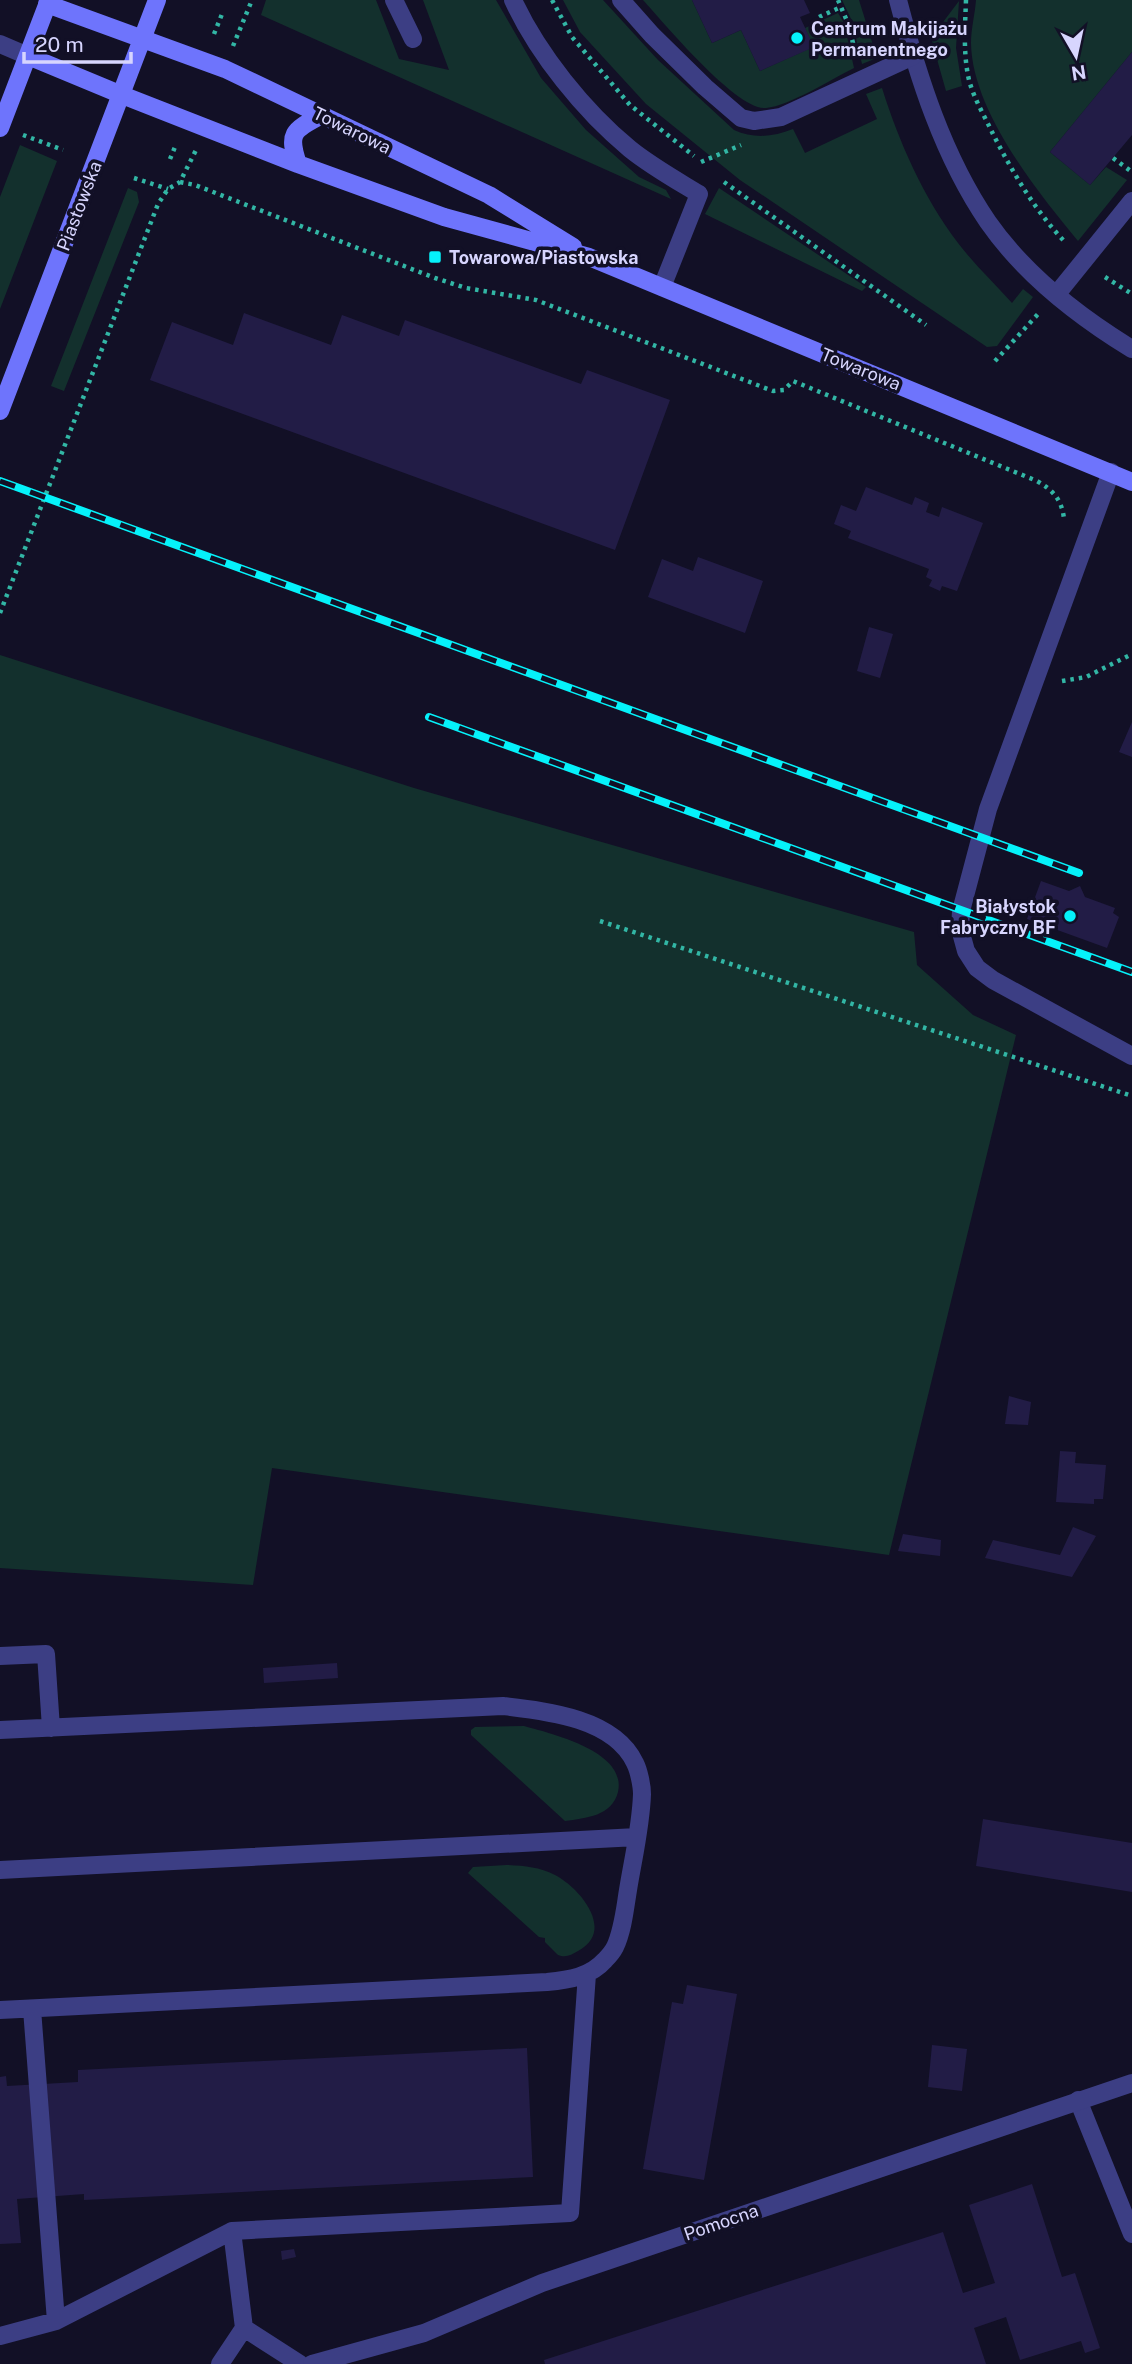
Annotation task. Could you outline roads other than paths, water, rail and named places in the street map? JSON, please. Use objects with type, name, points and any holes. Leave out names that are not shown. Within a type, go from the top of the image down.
[{"type":"main road","name":"Piastowska","points":[[0,411],[157,0]]},
{"type":"main road","name":"Towarowa","points":[[44,1],[225,69],[489,195],[589,257]]},
{"type":"main road","points":[[0,128],[28,56],[44,1]]},
{"type":"main road","name":"Towarowa","points":[[28,56],[298,164],[444,217],[589,257],[1132,482]]},
{"type":"main road","points":[[298,164],[291,145],[293,135],[300,127],[322,116]]},
{"type":"street","points":[[394,0],[413,39]]},
{"type":"street","points":[[513,0],[544,51],[598,120],[632,150],[699,194],[662,287]]},
{"type":"street","points":[[621,0],[694,76],[741,118],[754,121],[781,117],[913,56]]},
{"type":"street","points":[[898,0],[913,56],[944,140],[989,224],[1018,259],[1056,295],[1087,320],[1132,349]]},
{"type":"street","points":[[0,44],[28,56]]},
{"type":"street","points":[[1056,295],[1132,201]]},
{"type":"street","points":[[1111,472],[988,808],[961,911],[960,929],[966,951],[977,968],[993,980],[1132,1056]]},
{"type":"street","points":[[0,1656],[46,1654],[51,1728]]},
{"type":"street","points":[[0,1730],[503,1706],[573,1717],[599,1728],[620,1743],[635,1763],[642,1792],[622,1925],[615,1948],[604,1962],[587,1975],[567,1981],[0,2010]]},
{"type":"street","points":[[0,1870],[637,1838]]},
{"type":"street","points":[[0,2336],[56,2321],[232,2231],[570,2213],[587,1975]]},
{"type":"street","points":[[32,2009],[56,2321]]},
{"type":"street","name":"Pomocna","points":[[312,2364],[425,2333],[542,2283],[1132,2083]]},
{"type":"street","points":[[1078,2100],[1132,2234]]},
{"type":"street","points":[[220,2364],[244,2328],[232,2231]]},
{"type":"street","points":[[244,2328],[300,2364]]},
{"type":"railway","points":[[0,481],[1079,873]]},
{"type":"railway","points":[[429,717],[1132,972]]},
{"type":"place","name":"Centrum Makijażu Permanentnego","points":[[797,38]]},
{"type":"place","name":"Towarowa/Piastowska","points":[[435,257]]},
{"type":"place","name":"Białystok Fabryczny BF","points":[[1070,916]]}]
